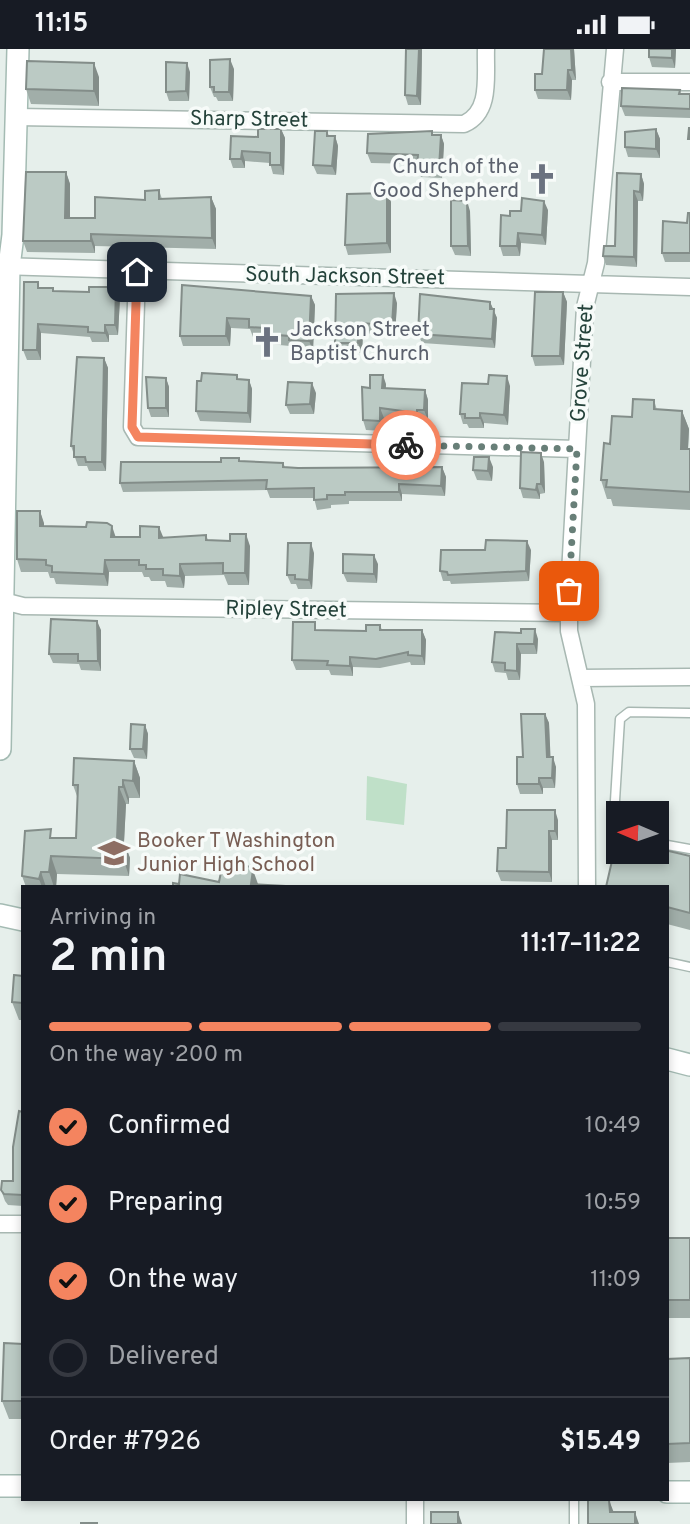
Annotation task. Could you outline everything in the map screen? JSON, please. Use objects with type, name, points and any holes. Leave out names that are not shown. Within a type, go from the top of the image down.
[{"type":"main road","points":[[0,750],[4,267],[16,117],[18,49]]},
{"type":"main road","points":[[0,915],[21,920]]},
{"type":"main road","points":[[669,1060],[690,1065]]},
{"type":"main road","points":[[0,1486],[21,1486]]},
{"type":"main road","points":[[669,1492],[690,1492]]},
{"type":"street","name":"Sharp Street","points":[[16,117],[464,124],[479,114],[483,106],[486,49]]},
{"type":"street","name":"Grove Street","points":[[587,885],[586,704],[569,631],[569,613],[585,307],[596,263],[615,49]]},
{"type":"street","points":[[610,82],[690,82]]},
{"type":"street","name":"South Jackson Street","points":[[4,267],[690,287]]},
{"type":"street","points":[[137,272],[132,427],[138,437],[577,449]]},
{"type":"street","name":"Ripley Street","points":[[2,600],[23,606],[569,613]]},
{"type":"street","points":[[580,678],[690,677]]},
{"type":"street","points":[[0,1224],[21,1224]]},
{"type":"street","points":[[415,1501],[415,1524]]},
{"type":"lane","points":[[615,801],[620,719],[629,712],[690,713]]},
{"type":"lane","points":[[669,845],[690,849]]},
{"type":"lane","points":[[669,962],[690,967]]},
{"type":"lane","points":[[574,1501],[574,1524]]},
{"type":"green space","points":[[367,776],[407,784],[404,825],[366,820]]},
{"type":"building","points":[[406,49],[419,49],[417,96],[405,95]]},
{"type":"building","points":[[544,49],[571,49],[572,70],[568,70],[567,90],[535,90],[535,74],[542,74]]},
{"type":"building","points":[[649,49],[672,49],[672,58],[649,57]]},
{"type":"building","points":[[230,59],[229,92],[214,92],[214,87],[210,87],[210,60]]},
{"type":"building","points":[[27,61],[94,63],[94,91],[26,89]]},
{"type":"building","points":[[166,62],[187,63],[186,91],[166,92]]},
{"type":"building","points":[[622,88],[680,90],[679,94],[690,94],[690,109],[621,106]]},
{"type":"building","points":[[258,129],[281,129],[281,165],[270,165],[270,153],[242,151],[241,159],[230,159],[231,136],[258,137]]},
{"type":"building","points":[[656,129],[656,149],[625,147],[625,132]]},
{"type":"building","points":[[315,131],[327,131],[327,136],[335,136],[332,166],[313,165]]},
{"type":"building","points":[[432,131],[432,135],[441,135],[439,168],[417,167],[418,155],[367,153],[368,134]]},
{"type":"building","points":[[26,172],[66,172],[65,218],[95,218],[95,197],[145,200],[145,191],[159,190],[159,199],[211,197],[212,238],[91,234],[91,241],[23,241]]},
{"type":"building","points":[[617,173],[641,174],[640,192],[634,191],[634,257],[603,256],[604,246],[615,246]]},
{"type":"building","points":[[387,193],[387,243],[345,245],[347,194]]},
{"type":"building","points":[[522,198],[544,201],[542,235],[518,233],[517,246],[500,246],[501,215],[510,216],[510,211],[521,211]]},
{"type":"building","points":[[451,200],[467,201],[468,246],[451,246]]},
{"type":"building","points":[[688,213],[690,253],[662,253],[663,221],[687,223]]},
{"type":"building","points":[[24,282],[38,282],[38,288],[53,288],[53,291],[89,292],[89,287],[116,287],[115,325],[105,325],[105,333],[88,332],[88,327],[38,324],[37,350],[23,350]]},
{"type":"building","points":[[182,285],[311,296],[309,341],[289,340],[289,336],[265,334],[266,328],[249,327],[249,319],[227,318],[226,336],[180,336]]},
{"type":"building","points":[[535,292],[563,292],[560,356],[532,356]]},
{"type":"building","points":[[394,293],[392,325],[359,323],[358,343],[335,343],[336,294]]},
{"type":"building","points":[[420,294],[490,302],[490,309],[494,309],[492,339],[418,334]]},
{"type":"building","points":[[77,357],[104,358],[102,462],[86,462],[85,457],[74,457],[74,446],[71,446]]},
{"type":"building","points":[[202,373],[237,375],[237,379],[249,380],[248,413],[196,411],[197,381],[201,381]]},
{"type":"building","points":[[370,375],[383,375],[382,388],[425,390],[424,410],[417,410],[417,413],[380,408],[380,421],[363,420],[362,387],[370,388]]},
{"type":"building","points":[[489,375],[507,376],[504,415],[480,413],[480,418],[465,418],[465,414],[460,414],[462,383],[488,384]]},
{"type":"building","points":[[146,377],[166,378],[166,408],[148,408]]},
{"type":"building","points":[[288,382],[312,383],[310,404],[286,405]]},
{"type":"building","points":[[633,399],[654,400],[654,409],[682,411],[681,449],[690,449],[690,492],[606,487],[607,480],[601,480],[604,443],[610,444],[612,416],[632,417]]},
{"type":"building","points":[[521,452],[541,453],[541,484],[537,484],[536,490],[520,488]]},
{"type":"building","points":[[474,457],[489,457],[488,471],[473,470]]},
{"type":"building","points":[[221,458],[283,463],[283,467],[298,468],[442,467],[441,486],[399,484],[399,492],[345,492],[345,495],[327,495],[327,499],[314,500],[314,488],[266,489],[267,480],[120,483],[121,462],[221,462]]},
{"type":"building","points":[[17,511],[40,511],[40,526],[86,527],[87,522],[107,523],[112,526],[111,537],[140,537],[140,526],[159,527],[159,538],[206,535],[206,540],[230,541],[230,534],[246,534],[245,573],[223,573],[223,563],[180,564],[180,576],[163,575],[163,569],[146,569],[146,565],[139,565],[139,560],[105,560],[104,574],[52,572],[52,566],[46,565],[46,560],[17,559]]},
{"type":"building","points":[[486,540],[527,541],[526,571],[448,575],[447,572],[440,571],[441,550],[485,550]]},
{"type":"building","points":[[288,543],[311,543],[309,580],[295,579],[295,575],[287,575]]},
{"type":"building","points":[[343,554],[374,555],[374,574],[343,573]]},
{"type":"building","points":[[51,619],[97,621],[98,661],[78,661],[78,654],[49,654]]},
{"type":"building","points":[[293,622],[315,622],[315,630],[366,631],[366,625],[380,625],[380,630],[422,630],[422,656],[408,655],[408,652],[376,659],[350,657],[350,666],[327,665],[328,661],[292,660]]},
{"type":"building","points":[[521,629],[535,629],[534,644],[517,644],[517,671],[505,670],[505,663],[492,662],[495,632],[521,633]]},
{"type":"building","points":[[521,714],[545,714],[547,757],[553,757],[552,778],[539,778],[539,784],[517,784],[517,757],[523,757]]},
{"type":"building","points":[[131,724],[145,725],[143,749],[130,749]]},
{"type":"building","points":[[74,758],[134,761],[133,781],[123,780],[123,787],[119,787],[117,840],[123,840],[123,859],[51,856],[49,872],[41,872],[39,879],[22,876],[25,831],[51,829],[50,838],[76,838],[78,785],[73,785]]},
{"type":"building","points":[[507,810],[555,810],[555,831],[549,831],[549,872],[497,871],[498,848],[506,848]]},
{"type":"building","points":[[669,851],[690,856],[690,913],[669,908],[669,885],[606,885],[611,865],[668,865]]},
{"type":"building","points":[[236,858],[253,870],[251,884],[268,885],[173,885],[179,884],[180,874],[219,882],[222,867]]},
{"type":"building","points":[[14,975],[21,976],[21,1003],[12,1002]]},
{"type":"building","points":[[19,1111],[21,1195],[4,1194],[1,1190],[2,1181],[13,1181],[13,1147]]},
{"type":"building","points":[[669,1238],[690,1238],[690,1300],[669,1300]]},
{"type":"building","points":[[4,1343],[21,1344],[21,1401],[2,1401]]},
{"type":"building","points":[[690,1358],[690,1443],[669,1444],[669,1359]]},
{"type":"building","points":[[588,1501],[609,1501],[610,1512],[635,1512],[635,1524],[588,1524]]},
{"type":"building","points":[[431,1512],[458,1512],[458,1524],[431,1524]]},
{"type":"way so far","points":[[406,445],[577,449],[569,591]]},
{"type":"place","name":"Church of the Good Shepherd","points":[[542,179]]},
{"type":"place","name":"Jackson Street Baptist Church","points":[[267,342]]},
{"type":"place","name":"Booker T Washington Junior High School","points":[[114,853]]},
{"type":"route","points":[[137,272],[132,427],[138,437],[406,445]]}]
